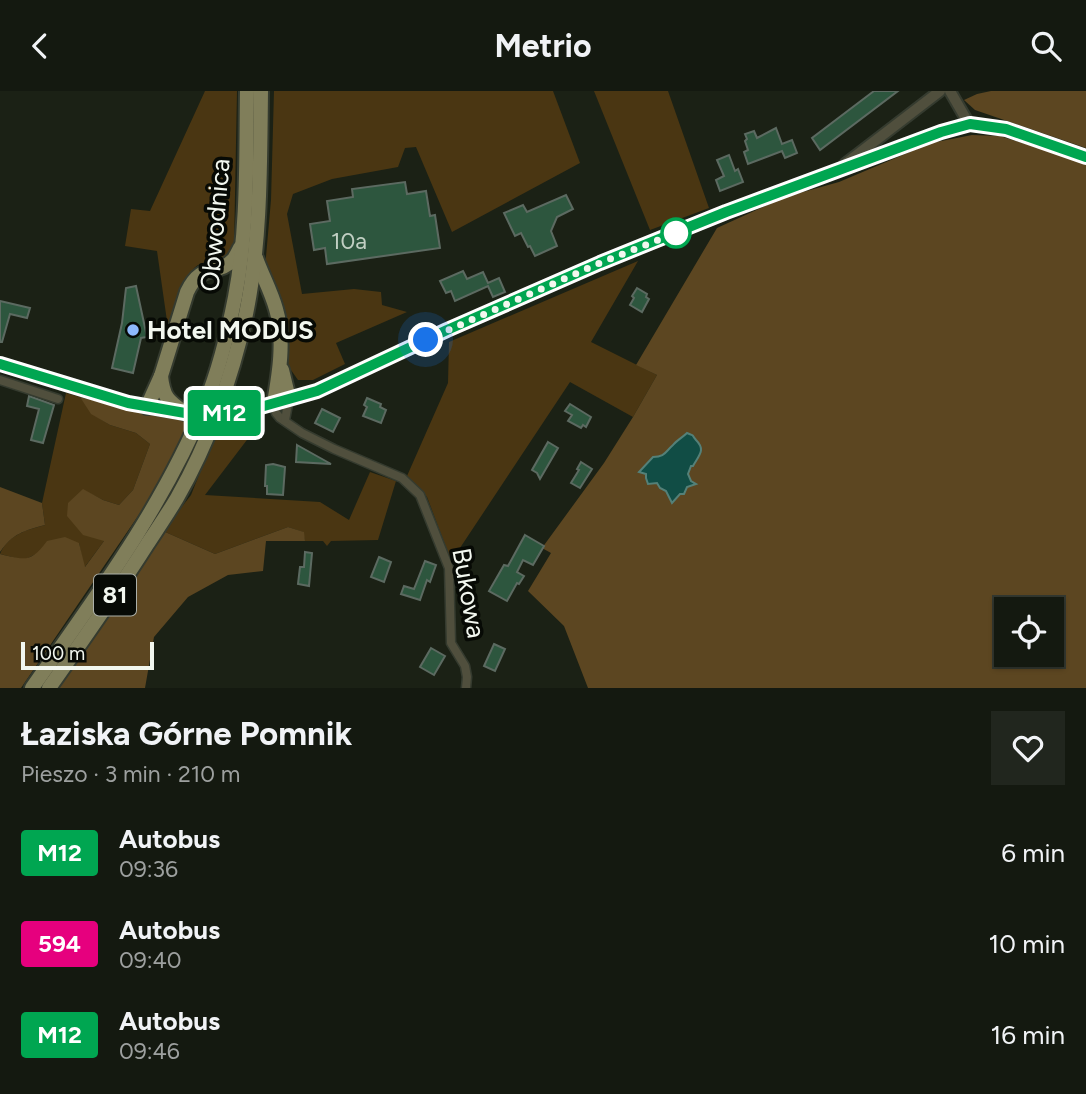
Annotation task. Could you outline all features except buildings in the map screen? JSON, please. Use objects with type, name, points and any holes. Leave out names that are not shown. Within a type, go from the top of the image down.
[{"type":"main road","name":"Obwodnica","points":[[32,688],[104,586],[167,484],[205,404],[224,344],[235,295],[242,244],[246,189],[247,91]]},
{"type":"main road","name":"Obwodnica","points":[[49,688],[114,596],[177,498],[201,450],[221,398],[246,315],[255,256],[260,193],[261,91]]},
{"type":"main road","points":[[147,407],[192,280],[234,259],[242,244]]},
{"type":"main road","points":[[255,256],[277,311],[279,325],[274,403]]},
{"type":"main road","points":[[214,269],[224,274],[235,295]]},
{"type":"main road","points":[[246,315],[262,303],[271,305],[277,311]]},
{"type":"main road","points":[[279,357],[289,399]]},
{"type":"main road","points":[[160,376],[165,397],[185,413]]},
{"type":"street","points":[[838,170],[940,91]]},
{"type":"street","points":[[950,91],[970,124]]},
{"type":"street","points":[[0,364],[147,407],[185,413],[236,412],[317,391],[600,263],[726,212],[941,132],[970,124],[1006,129],[1086,157]]},
{"type":"street","points":[[0,380],[58,399]]},
{"type":"street","points":[[285,420],[289,399]]},
{"type":"street","name":"Bukowa","points":[[274,403],[275,413],[302,433],[402,478],[420,495],[449,568],[451,643],[465,666],[466,688]]},
{"type":"shaded area","points":[[205,91],[237,91],[234,247],[222,258],[200,264],[190,274],[168,328],[157,251],[125,246],[131,209],[150,211]]},
{"type":"shaded area","points":[[274,91],[553,91],[580,163],[452,232],[416,147],[405,148],[398,167],[332,179],[293,194],[287,214],[302,294],[354,289],[381,292],[382,305],[407,312],[336,343],[345,364],[313,380],[298,380],[286,363],[265,268],[271,200]]},
{"type":"shaded area","points":[[594,91],[668,91],[709,208],[650,230]]},
{"type":"shaded area","points":[[991,91],[1086,91],[1086,148],[975,110],[964,100]]},
{"type":"shaded area","points":[[972,135],[1000,136],[1086,163],[1086,688],[588,688],[564,626],[528,591],[551,553],[542,548],[604,463],[657,375],[636,365],[717,228],[785,197],[839,182],[931,143]]},
{"type":"shaded area","points":[[638,261],[591,342],[657,375],[633,417],[570,382],[456,554],[450,558],[427,497],[407,476],[448,383],[449,342]]},
{"type":"shaded area","points":[[66,393],[80,397],[94,415],[110,425],[136,433],[150,444],[133,490],[119,505],[83,490],[104,541],[84,568],[79,543],[38,553],[24,560],[0,554],[13,538],[45,525],[42,503]]},
{"type":"shaded area","points":[[80,397],[149,415],[190,422],[153,494],[21,688],[0,688],[0,554],[27,558],[47,541],[65,537],[79,543],[85,567],[104,541],[83,535],[67,516],[68,503],[83,489],[119,505],[133,490],[150,444],[136,433],[110,425],[91,414]]},
{"type":"shaded area","points":[[221,420],[262,420],[205,495],[320,502],[349,520],[370,472],[396,481],[378,540],[331,541],[327,546],[323,541],[305,541],[303,532],[288,527],[215,554],[163,531],[191,495]]},
{"type":"shaded area","points":[[0,487],[42,503],[45,525],[20,534],[0,552]]},
{"type":"shaded area","points":[[288,527],[304,532],[305,541],[266,541],[263,571],[228,575],[188,597],[154,637],[145,688],[58,688],[163,531],[215,554]]},
{"type":"water","points":[[687,433],[693,435],[701,447],[699,456],[688,474],[696,484],[687,487],[684,494],[680,494],[672,503],[666,491],[657,483],[648,484],[646,474],[639,472],[653,457],[662,455]]},
{"type":"bus line","name":"M12","points":[[0,364],[147,407],[202,414],[257,408],[317,391],[600,263],[726,212],[941,132],[970,124],[1006,129],[1086,157]]},
{"type":"place","name":"Hotel MODUS","points":[[133,330]]},
{"type":"route","points":[[426,340],[600,263],[676,233]]}]
